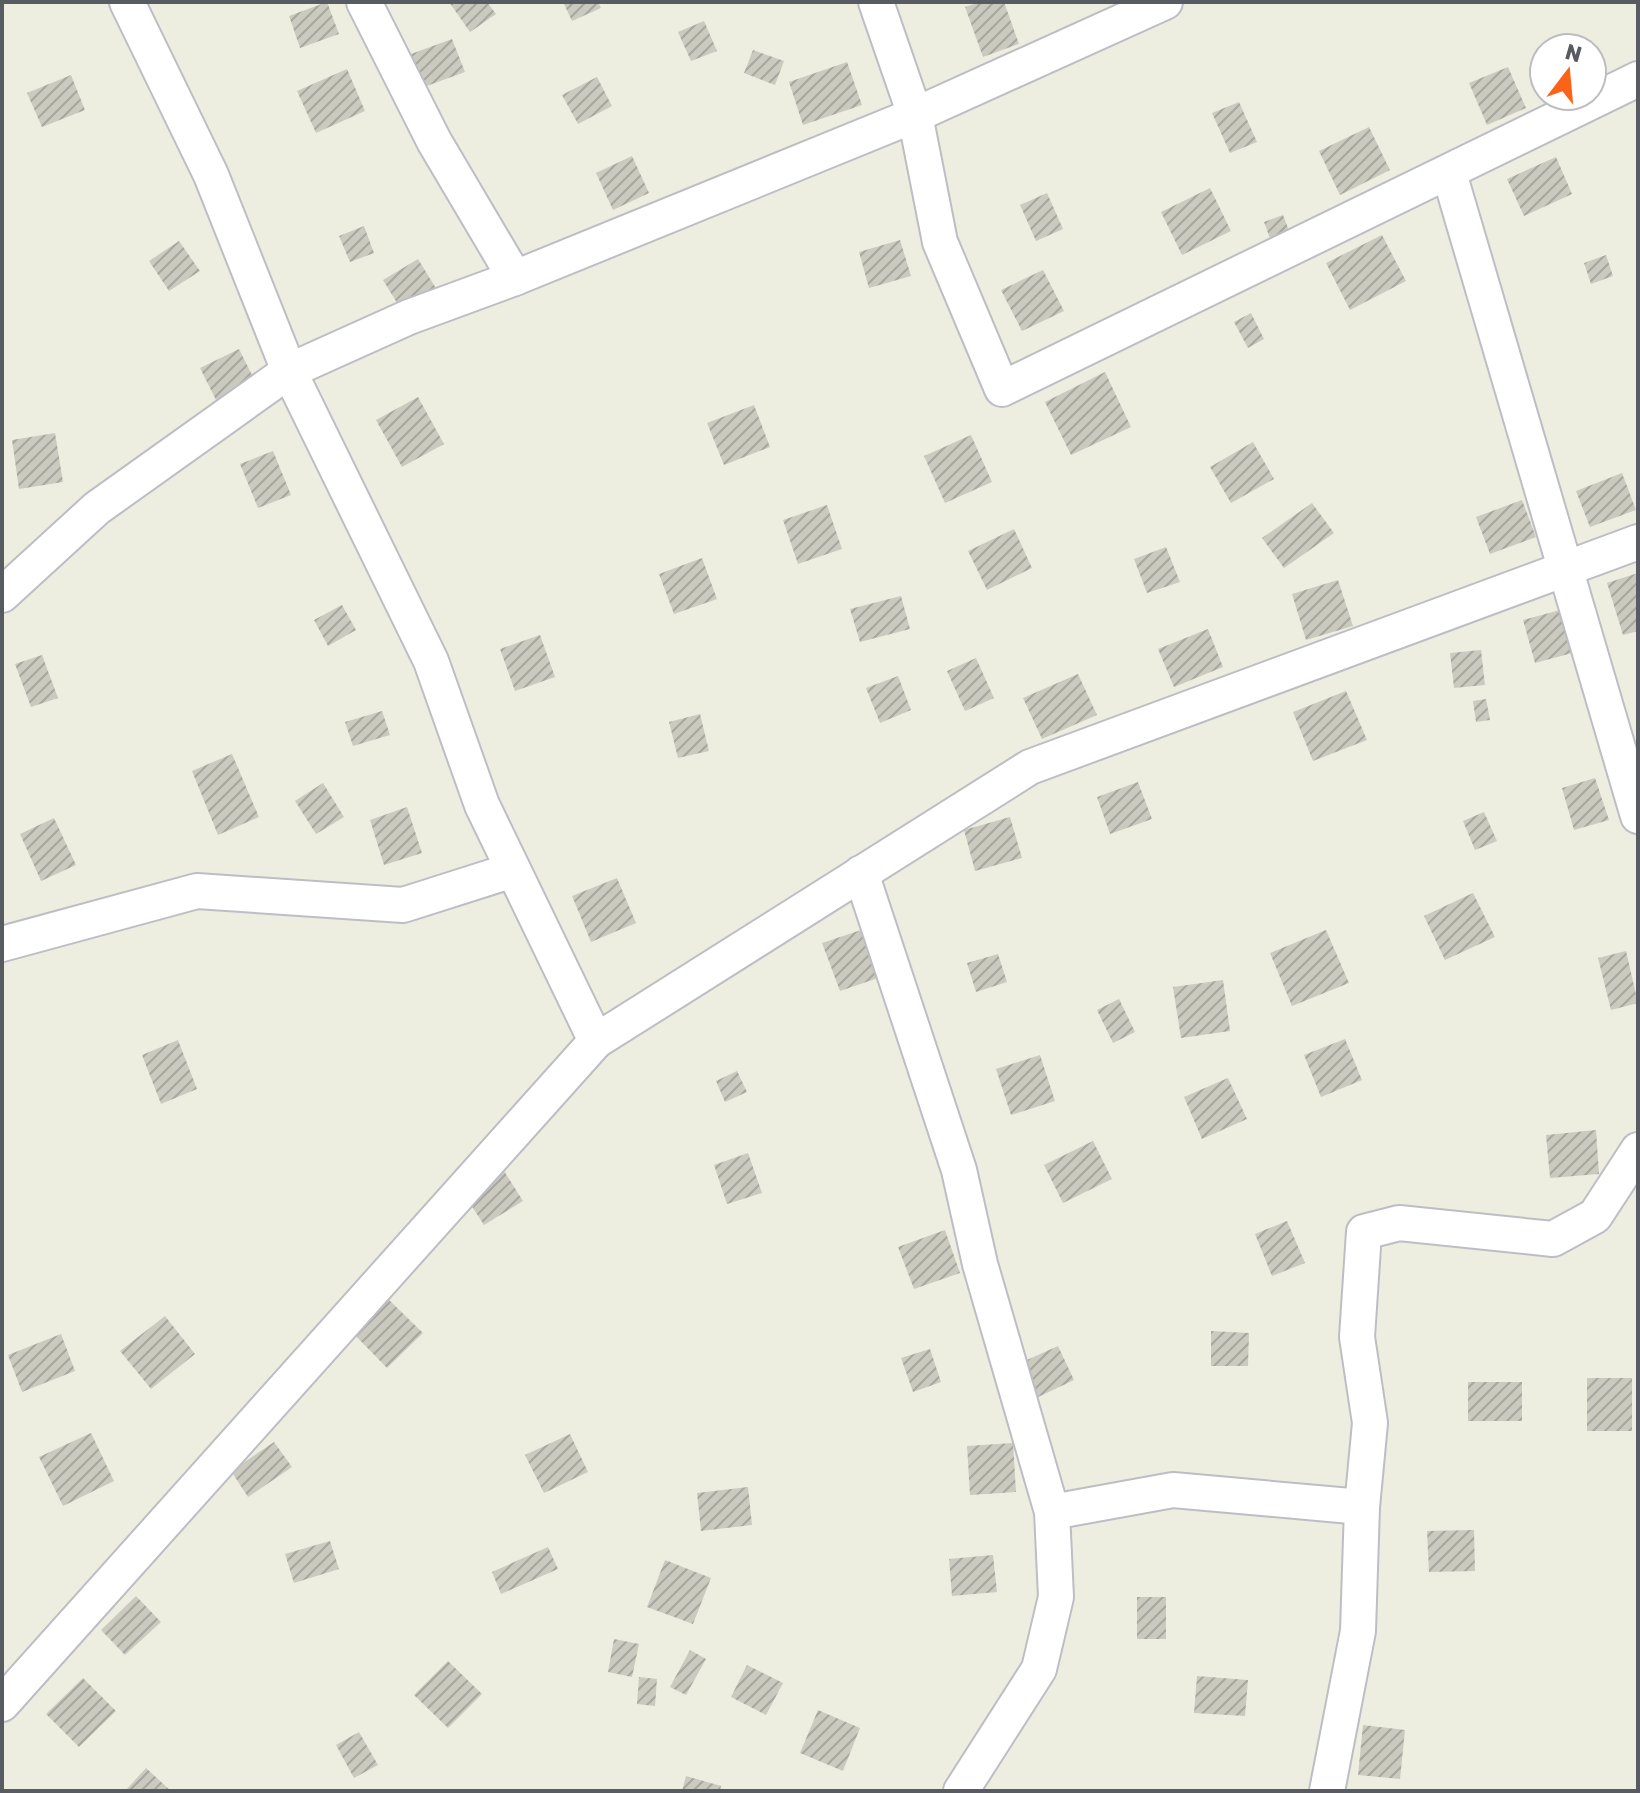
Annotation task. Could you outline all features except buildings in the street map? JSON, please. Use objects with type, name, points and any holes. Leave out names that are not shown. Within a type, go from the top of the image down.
[{"type":"street","points":[[127,2],[211,175],[289,371],[431,661],[482,805],[596,1041]]},
{"type":"street","points":[[364,2],[434,141],[515,278]]},
{"type":"street","points":[[876,2],[915,115],[940,242],[1002,389],[1638,79]]},
{"type":"street","points":[[2,595],[97,508],[289,371],[409,317],[515,278],[915,115],[1165,2]]},
{"type":"street","points":[[1449,173],[1638,816]]},
{"type":"street","points":[[2,1704],[596,1041],[1030,767],[1638,542]]},
{"type":"street","points":[[2,944],[197,891],[403,905],[513,870]]},
{"type":"street","points":[[861,873],[959,1170],[980,1264],[1052,1512],[1056,1597],[1039,1669],[961,1791]]},
{"type":"street","points":[[1327,1791],[1358,1631],[1362,1507],[1370,1423],[1357,1337],[1364,1232],[1399,1223],[1553,1239],[1595,1216],[1638,1150]]},
{"type":"street","points":[[1052,1512],[1173,1490],[1362,1507]]}]
